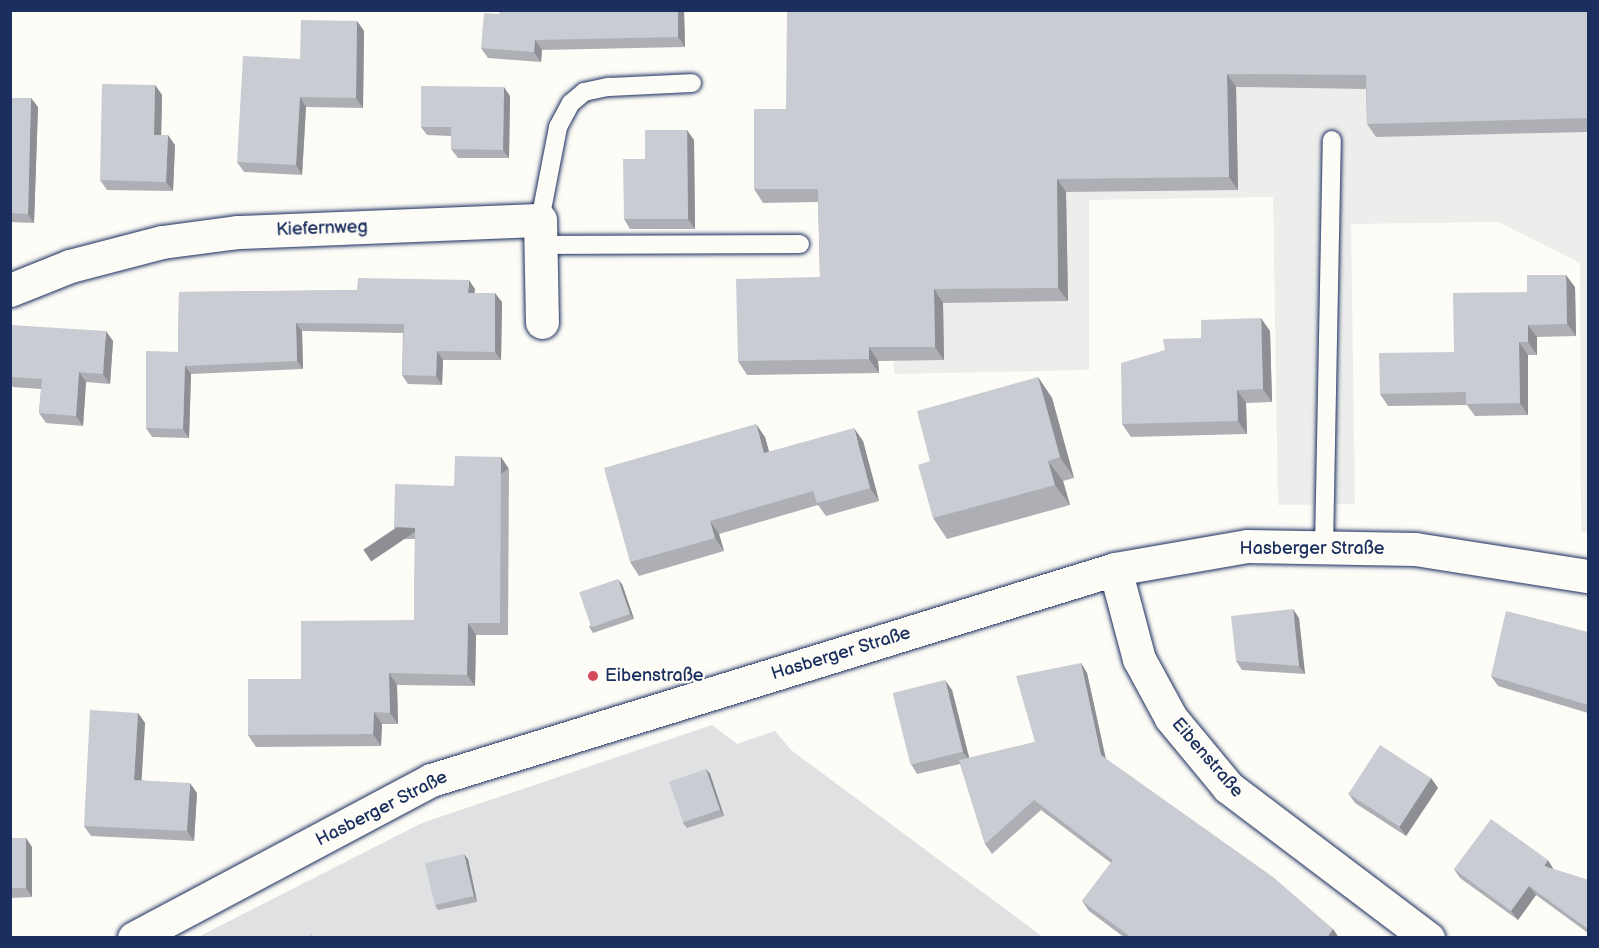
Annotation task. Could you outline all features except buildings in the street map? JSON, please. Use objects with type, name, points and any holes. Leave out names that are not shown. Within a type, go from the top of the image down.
[{"type":"street","name":"Kiefernweg","points":[[10,290],[69,266],[162,242],[238,232],[540,232]]},
{"type":"street","points":[[540,232],[542,322]]},
{"type":"street","name":"Hasberger Straße","points":[[134,938],[431,780],[1115,569],[1247,546],[1324,547],[1414,549],[1588,576]]},
{"type":"street","name":"Eibenstraße","points":[[1115,569],[1139,659],[1171,718],[1228,787],[1428,938]]},
{"type":"lane","points":[[692,83],[608,87],[584,92],[571,103],[558,127],[540,232],[800,244]]},
{"type":"lane","points":[[1324,547],[1332,140]]},
{"type":"shaded area","points":[[885,11],[1588,11],[1588,533],[1581,531],[1580,263],[1498,222],[1351,224],[1355,504],[1278,505],[1273,197],[1089,200],[1089,370],[894,374]]},
{"type":"shaded area","points":[[712,725],[737,744],[775,731],[791,750],[1043,937],[196,938],[422,823]]},
{"type":"place","name":"Eibenstraße","points":[[593,676]]}]
